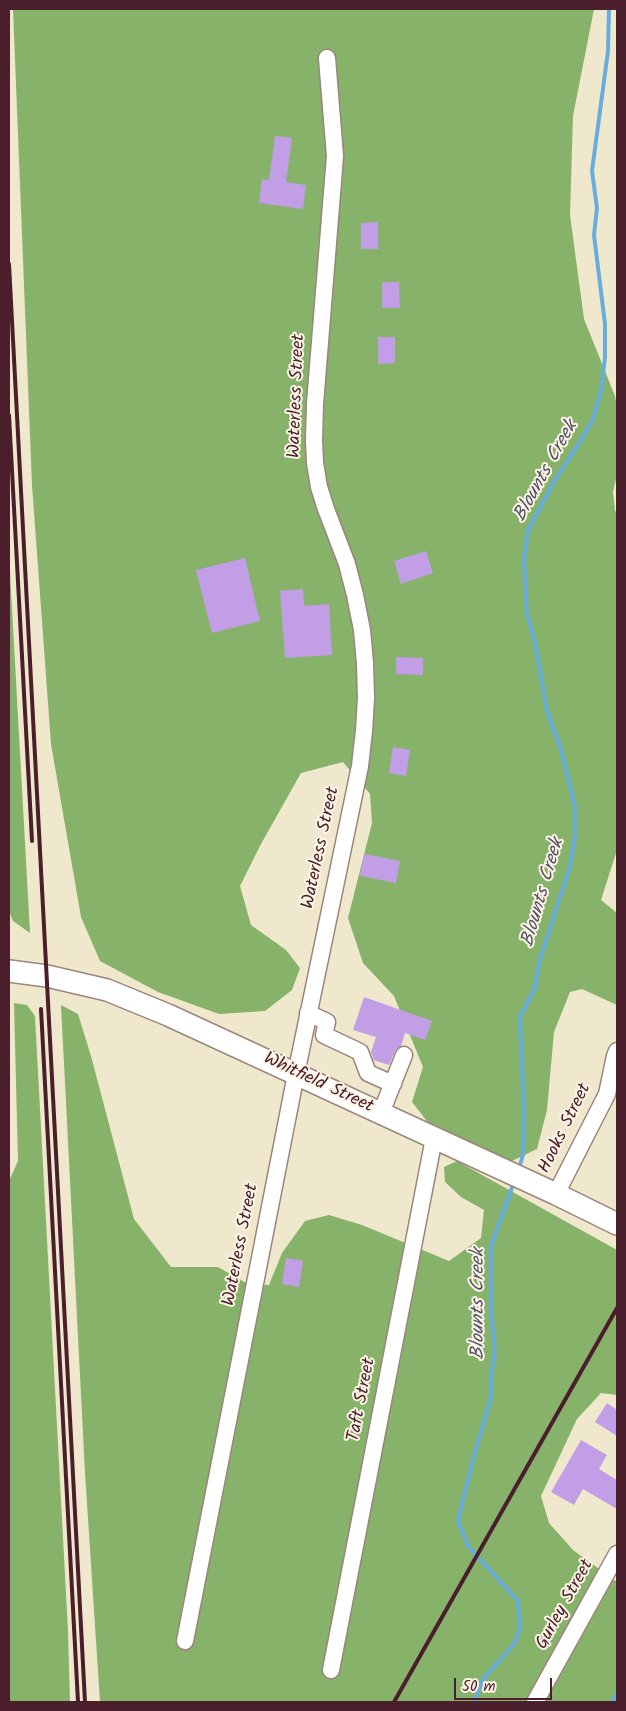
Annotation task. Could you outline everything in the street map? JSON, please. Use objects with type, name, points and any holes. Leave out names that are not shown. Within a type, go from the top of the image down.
[{"type":"main road","name":"Whitfield Street","points":[[9,971],[47,976],[107,990],[168,1015],[617,1224]]},
{"type":"street","name":"Waterless Street","points":[[185,1641],[308,1013],[360,766],[364,731],[366,698],[364,654],[355,595],[347,564],[326,509],[315,463],[315,404],[334,156],[327,58]]},
{"type":"street","points":[[308,1013],[327,1022],[324,1035],[360,1052],[368,1074],[392,1084]]},
{"type":"street","name":"Hooks Street","points":[[556,1194],[607,1094],[617,1051]]},
{"type":"street","points":[[381,1113],[404,1054]]},
{"type":"street","name":"Taft Street","points":[[330,1670],[434,1138]]},
{"type":"street","name":"Gurley Street","points":[[535,1702],[617,1554]]},
{"type":"green space","points":[[13,9],[594,9],[573,116],[570,215],[584,319],[615,396],[617,408],[617,475],[613,492],[615,511],[617,513],[617,850],[601,900],[617,913],[617,1005],[582,989],[570,992],[554,1032],[547,1110],[537,1149],[512,1161],[430,1125],[412,1102],[423,1067],[394,996],[363,963],[348,918],[372,823],[370,794],[343,762],[301,773],[240,886],[251,925],[286,950],[300,968],[292,990],[265,1011],[219,1014],[158,992],[100,961],[81,917],[51,744],[32,485]]},
{"type":"green space","points":[[9,554],[30,933],[13,921],[9,911]]},
{"type":"green space","points":[[14,1003],[27,1005],[35,1016],[68,1631],[70,1702],[9,1702],[9,1181],[18,1161]]},
{"type":"green space","points":[[61,1005],[78,1014],[134,1219],[171,1267],[218,1267],[248,1284],[269,1285],[282,1253],[305,1221],[329,1215],[362,1225],[449,1261],[481,1238],[484,1210],[461,1197],[445,1182],[444,1167],[457,1161],[617,1250],[617,1395],[601,1393],[577,1419],[541,1496],[549,1523],[573,1550],[617,1582],[617,1702],[100,1702],[85,1473]]},
{"type":"building","points":[[275,136],[292,138],[286,182],[306,185],[303,209],[259,203],[262,179],[269,180]]},
{"type":"building","points":[[378,222],[378,249],[361,249],[361,223]]},
{"type":"building","points":[[382,282],[399,282],[400,308],[382,308]]},
{"type":"building","points":[[378,337],[395,337],[395,363],[378,364]]},
{"type":"building","points":[[426,551],[433,573],[401,584],[394,561]]},
{"type":"building","points":[[245,558],[260,621],[212,633],[196,570]]},
{"type":"building","points":[[303,589],[304,606],[329,604],[332,655],[285,658],[280,591]]},
{"type":"building","points":[[396,657],[423,658],[423,675],[396,674]]},
{"type":"building","points":[[393,747],[410,750],[406,776],[389,773]]},
{"type":"building","points":[[364,854],[400,861],[396,883],[360,876]]},
{"type":"building","points":[[364,997],[432,1021],[425,1040],[405,1033],[401,1046],[395,1051],[389,1065],[374,1060],[371,1052],[376,1037],[353,1030]]},
{"type":"building","points":[[286,1258],[303,1261],[299,1287],[282,1284]]},
{"type":"building","points":[[607,1403],[617,1410],[617,1436],[595,1422]]},
{"type":"building","points":[[581,1440],[607,1455],[599,1469],[617,1480],[617,1509],[583,1489],[574,1505],[551,1492]]},
{"type":"waterway","name":"Blounts Creek","points":[[519,1168],[523,1155],[524,1111],[520,1017],[535,988],[539,963],[570,866],[575,836],[575,807],[561,749],[547,711],[536,647],[527,613],[524,560],[528,530],[555,480],[593,419],[601,390],[605,358],[605,324],[594,235],[597,208],[592,171],[608,51],[609,9]]},
{"type":"waterway","name":"Blounts Creek","points":[[474,1702],[484,1678],[515,1643],[520,1627],[518,1601],[468,1546],[458,1521],[491,1397],[491,1377],[495,1350],[491,1314],[491,1246],[514,1182]]},
{"type":"waterway","points":[[612,1702],[617,1694]]},
{"type":"railway","points":[[9,264],[85,1702]]},
{"type":"railway","points":[[9,415],[32,841]]},
{"type":"railway","points":[[41,1009],[78,1702]]},
{"type":"railway","points":[[394,1702],[617,1308]]}]
